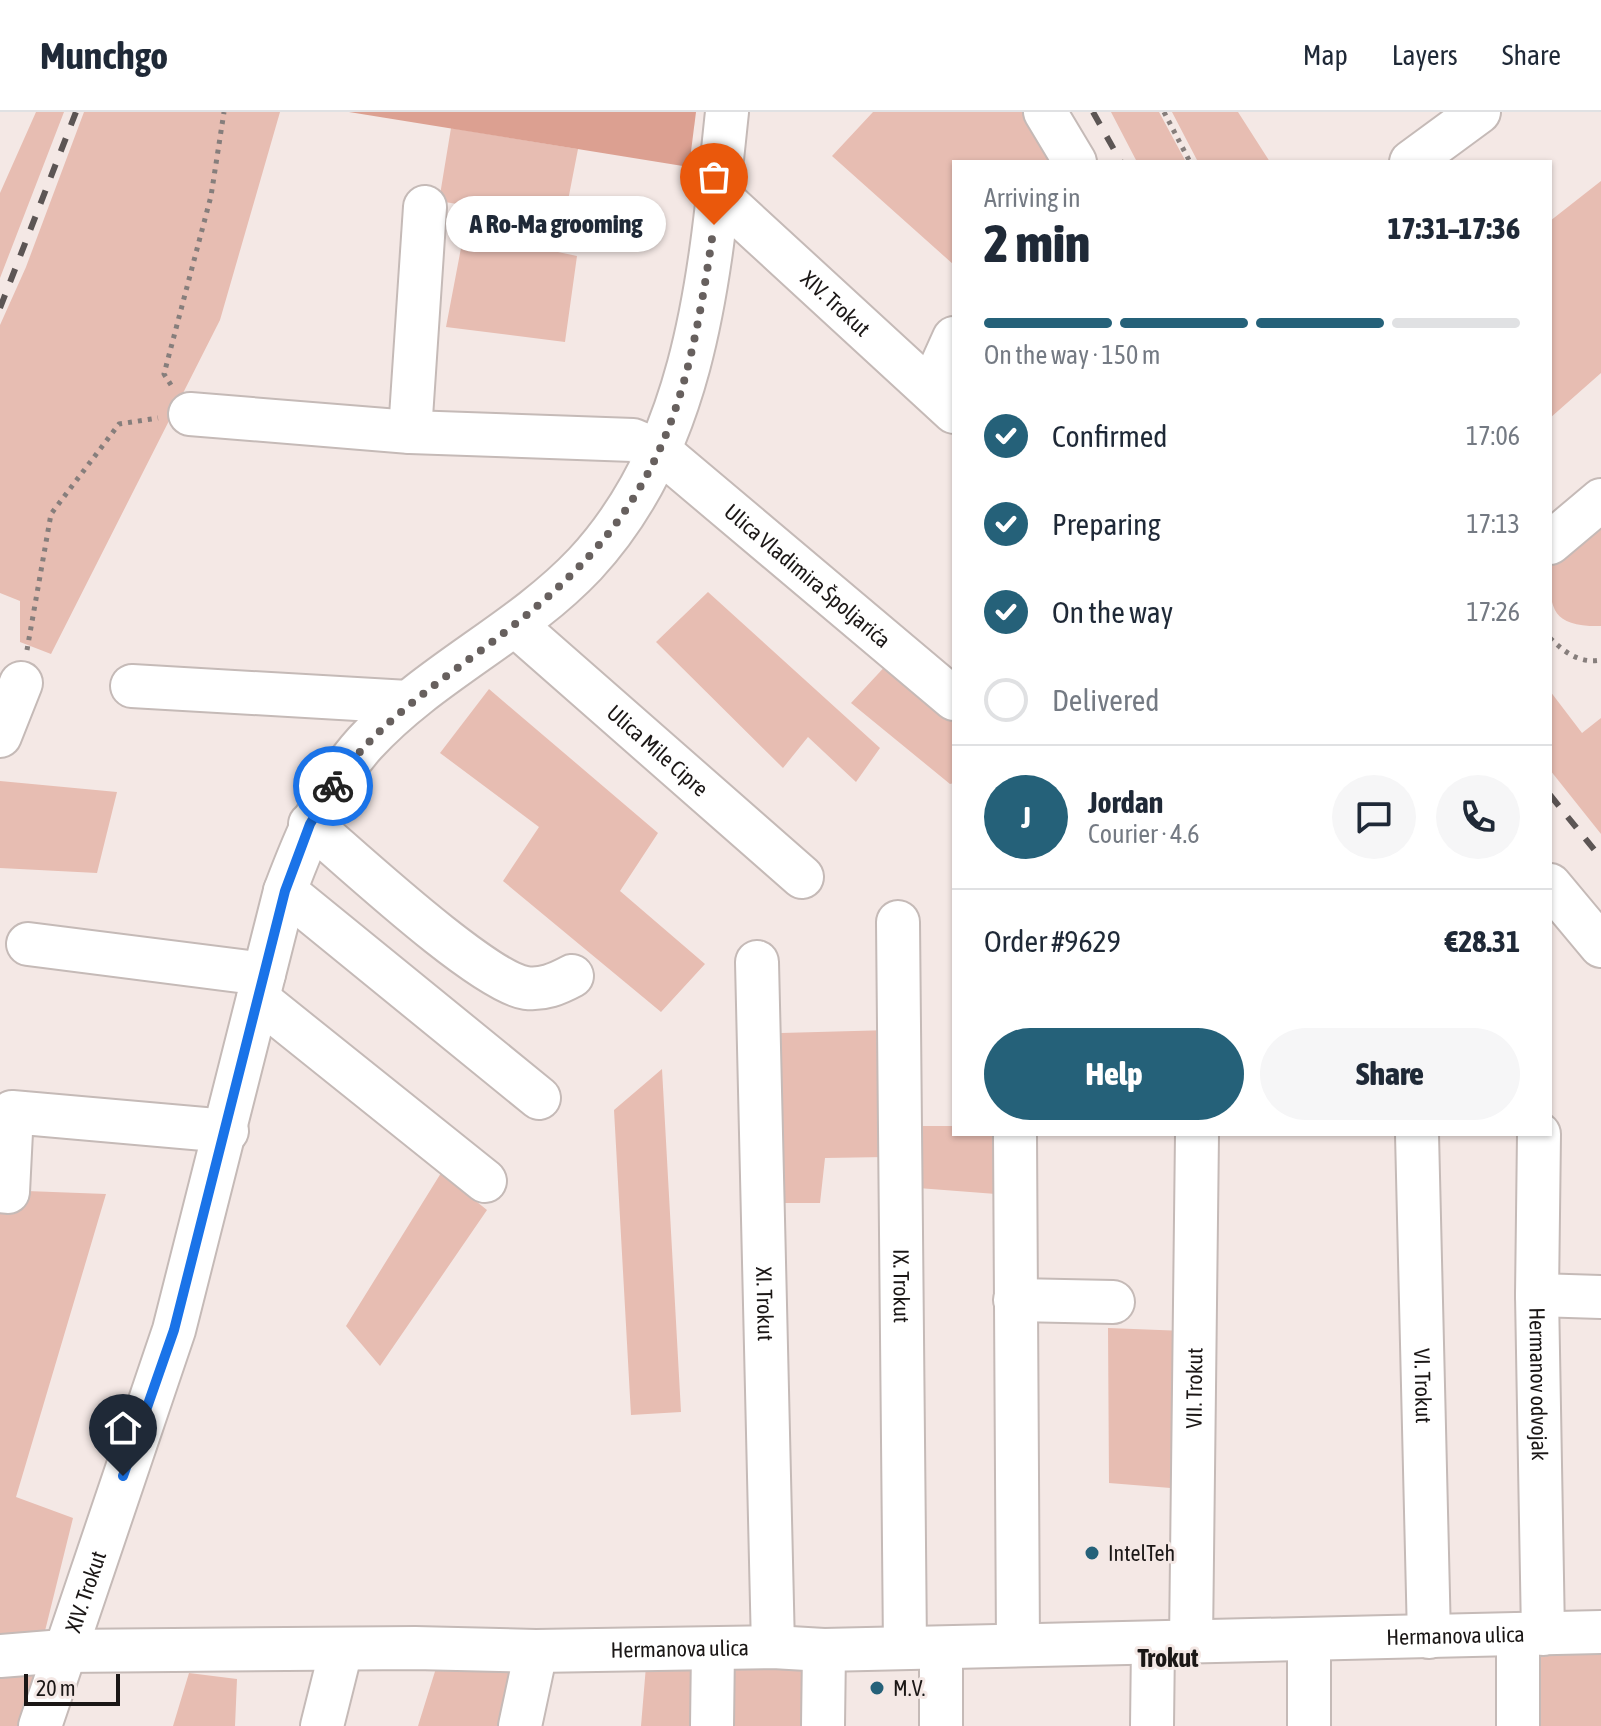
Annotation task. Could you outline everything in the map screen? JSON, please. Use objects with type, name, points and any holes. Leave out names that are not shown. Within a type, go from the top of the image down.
[{"type":"street","name":"XIV. Trokut","points":[[40,1726],[174,1330],[227,1131],[285,891],[310,824],[364,744],[408,702],[515,625],[583,565],[617,525],[661,452],[696,344],[727,112]]},
{"type":"street","points":[[1045,112],[1074,160]]},
{"type":"street","points":[[1414,160],[1479,112]]},
{"type":"street","name":"XIV. Trokut","points":[[718,195],[943,400]]},
{"type":"street","points":[[410,432],[425,207]]},
{"type":"street","points":[[943,400],[952,349]]},
{"type":"street","points":[[190,414],[410,432],[633,440],[661,452]]},
{"type":"street","name":"Ulica Vladimira Špoljarića","points":[[661,452],[952,697]]},
{"type":"street","points":[[1552,541],[1601,500]]},
{"type":"street","name":"Ulica Mile Cipre","points":[[515,625],[802,877]]},
{"type":"street","points":[[0,736],[21,683]]},
{"type":"street","points":[[132,686],[408,702]]},
{"type":"street","points":[[310,824],[489,970],[525,988],[550,987],[572,976]]},
{"type":"street","points":[[1552,887],[1601,946]]},
{"type":"street","points":[[285,891],[539,1098]]},
{"type":"street","name":"IX. Trokut","points":[[898,922],[923,1648],[941,1726]]},
{"type":"street","points":[[28,944],[261,986],[485,1181]]},
{"type":"street","name":"XI. Trokut","points":[[757,962],[773,1647]]},
{"type":"street","points":[[0,1191],[8,1192],[12,1112],[227,1131]]},
{"type":"street","points":[[1015,1136],[1018,1645]]},
{"type":"street","name":"VII. Trokut","points":[[1172,1643],[1197,1136]]},
{"type":"street","name":"VI. Trokut","points":[[1417,1136],[1429,1637]]},
{"type":"street","name":"Hermanov odvojak","points":[[1518,1726],[1531,1634],[1539,1136]]},
{"type":"street","points":[[1537,1295],[1601,1297]]},
{"type":"street","points":[[1015,1300],[1113,1302]]},
{"type":"street","name":"Hermanova ulica","points":[[0,1656],[63,1651],[415,1648],[536,1651],[773,1647],[824,1650],[1601,1632]]},
{"type":"street","points":[[1309,1639],[1309,1726]]},
{"type":"street","points":[[1152,1726],[1172,1643]]},
{"type":"street","points":[[712,1726],[713,1649]]},
{"type":"street","points":[[322,1726],[341,1650]]},
{"type":"street","points":[[823,1726],[824,1650]]},
{"type":"street","points":[[520,1726],[536,1651]]},
{"type":"path","points":[[21,683],[51,514],[119,424],[190,414],[164,374],[211,196],[224,112]]},
{"type":"path","points":[[1164,112],[1189,160]]},
{"type":"path","points":[[1552,640],[1565,653],[1590,662],[1601,660]]},
{"type":"shaded area","points":[[36,112],[64,112],[0,278],[0,193]]},
{"type":"shaded area","points":[[84,112],[280,112],[220,320],[51,654],[20,642],[20,601],[0,593],[0,325],[26,267]]},
{"type":"shaded area","points":[[349,112],[696,112],[689,167]]},
{"type":"shaded area","points":[[873,112],[1037,112],[1063,160],[952,160],[952,263],[832,156]]},
{"type":"shaded area","points":[[1111,112],[1159,112],[1185,160],[1136,160]]},
{"type":"shaded area","points":[[1172,112],[1238,112],[1269,160],[1197,160]]},
{"type":"shaded area","points":[[451,128],[578,149],[558,252],[577,256],[565,342],[446,327],[469,206],[439,201]]},
{"type":"shaded area","points":[[1601,181],[1601,373],[1552,416],[1552,219]]},
{"type":"shaded area","points":[[1601,516],[1601,626],[1570,622],[1555,610],[1552,600],[1552,556]]},
{"type":"shaded area","points":[[708,592],[880,748],[856,782],[808,737],[783,768],[656,642]]},
{"type":"shaded area","points":[[890,661],[952,711],[952,784],[950,784],[851,703]]},
{"type":"shaded area","points":[[489,689],[658,833],[620,891],[705,964],[661,1012],[503,881],[539,827],[440,753]]},
{"type":"shaded area","points":[[1552,694],[1582,733],[1601,718],[1601,834],[1552,773]]},
{"type":"shaded area","points":[[0,781],[117,792],[97,873],[0,868]]},
{"type":"shaded area","points":[[891,1030],[886,1157],[825,1158],[820,1203],[782,1203],[781,1033]]},
{"type":"shaded area","points":[[662,1069],[681,1412],[631,1415],[614,1110]]},
{"type":"shaded area","points":[[916,1126],[952,1126],[952,1136],[994,1136],[996,1194],[918,1188]]},
{"type":"shaded area","points":[[441,1173],[487,1210],[380,1366],[346,1326]]},
{"type":"shaded area","points":[[0,1190],[106,1194],[16,1497],[73,1518],[44,1635],[0,1636]]},
{"type":"shaded area","points":[[1108,1328],[1185,1331],[1183,1489],[1109,1483]]},
{"type":"shaded area","points":[[1532,1652],[1601,1652],[1601,1726],[1525,1726]]},
{"type":"shaded area","points":[[702,1664],[701,1726],[641,1726],[646,1666]]},
{"type":"shaded area","points":[[437,1665],[517,1668],[507,1726],[418,1726]]},
{"type":"shaded area","points":[[727,1668],[811,1668],[810,1726],[727,1726]]},
{"type":"shaded area","points":[[189,1673],[237,1679],[235,1726],[173,1726]]},
{"type":"shaded area","points":[[35,1676],[19,1726],[0,1726],[0,1677]]},
{"type":"railway","points":[[0,308],[76,112]]},
{"type":"railway","points":[[1093,112],[1120,160]]},
{"type":"railway","points":[[1552,797],[1601,858]]},
{"type":"way so far","points":[[333,786],[364,744],[408,702],[515,625],[583,565],[617,525],[646,482],[661,452],[683,389],[696,344],[714,225]]},
{"type":"place","name":"A Ro-Ma grooming","points":[[714,225]]},
{"type":"place","name":"IntelTeh","points":[[1092,1553]]},
{"type":"place","name":"M.V.","points":[[877,1688]]},
{"type":"district","name":"Trokut","points":[[1168,1658]]},
{"type":"route","points":[[123,1476],[174,1330],[227,1131],[285,891],[310,824],[333,786]]}]
